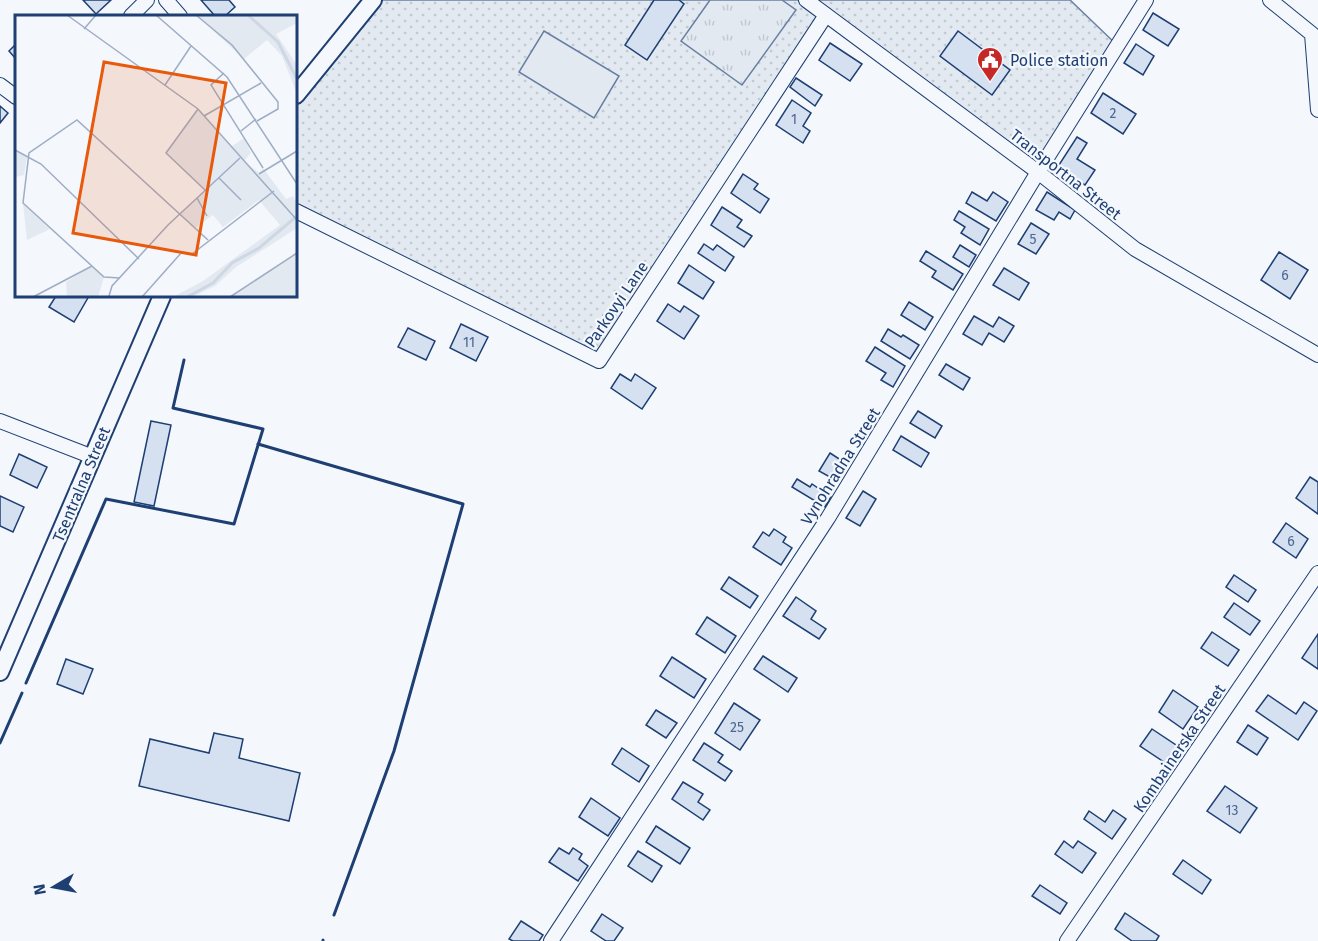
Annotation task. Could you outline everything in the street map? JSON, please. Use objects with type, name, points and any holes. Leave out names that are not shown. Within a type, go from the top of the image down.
[{"type":"street","points":[[132,15],[147,0]]},
{"type":"street","points":[[166,0],[179,15]]},
{"type":"street","points":[[297,94],[373,0]]},
{"type":"street","name":"Transportna Street","points":[[806,0],[1038,172],[1135,249],[1318,355]]},
{"type":"street","name":"Vynohradna Street","points":[[551,941],[828,518],[1038,172],[1146,0]]},
{"type":"street","points":[[1270,0],[1312,34],[1318,110]]},
{"type":"street","name":"Parkovyi Lane","points":[[297,211],[599,361],[826,15]]},
{"type":"street","points":[[0,85],[15,96]]},
{"type":"street","name":"Tsentralna Street","points":[[0,672],[162,297]]},
{"type":"street","points":[[0,421],[93,457]]},
{"type":"street","name":"Kombainerska Street","points":[[1067,941],[1318,573]]},
{"type":"green space","points":[[373,0],[1070,0],[1117,45],[1038,172],[826,16],[599,361],[297,211],[297,94]]},
{"type":"green space","points":[[710,0],[782,0],[796,10],[742,85],[681,41]]},
{"type":"green space","points":[[544,31],[619,76],[594,118],[519,72]]},
{"type":"building","points":[[83,0],[111,0],[96,14]]},
{"type":"building","points":[[201,0],[229,0],[235,7],[226,15],[214,15]]},
{"type":"building","points":[[654,0],[679,0],[684,4],[647,60],[625,45]]},
{"type":"building","points":[[1153,13],[1179,29],[1168,46],[1143,30]]},
{"type":"building","points":[[958,31],[1010,70],[992,95],[940,56]]},
{"type":"building","points":[[830,43],[862,64],[850,81],[819,60]]},
{"type":"building","points":[[1136,44],[1154,56],[1143,75],[1124,63]]},
{"type":"building","points":[[15,45],[15,58],[9,51]]},
{"type":"building","points":[[796,78],[822,95],[815,106],[790,87]]},
{"type":"building","points":[[1103,93],[1136,114],[1123,134],[1091,113]]},
{"type":"building","points":[[792,100],[811,113],[803,126],[810,131],[803,143],[776,125]]},
{"type":"building","points":[[0,106],[8,113],[0,123]]},
{"type":"building","points":[[1077,137],[1087,143],[1077,159],[1095,170],[1085,185],[1057,168]]},
{"type":"building","points":[[743,174],[758,184],[754,189],[769,199],[760,213],[731,193]]},
{"type":"building","points":[[972,192],[987,201],[993,192],[1008,202],[996,221],[966,203]]},
{"type":"building","points":[[1047,192],[1075,210],[1070,219],[1059,212],[1054,220],[1036,210]]},
{"type":"building","points":[[722,207],[742,220],[737,227],[752,236],[744,247],[711,225]]},
{"type":"building","points":[[959,211],[989,229],[980,245],[961,233],[965,227],[954,220]]},
{"type":"building","points":[[1031,223],[1049,234],[1036,254],[1018,244]]},
{"type":"building","points":[[704,244],[713,250],[717,245],[734,257],[725,271],[698,253]]},
{"type":"building","points":[[960,245],[976,255],[969,267],[953,257]]},
{"type":"building","points":[[926,251],[963,274],[953,290],[932,277],[936,271],[920,261]]},
{"type":"building","points":[[1279,252],[1308,270],[1290,299],[1261,280]]},
{"type":"building","points":[[689,265],[714,282],[703,299],[678,283]]},
{"type":"building","points":[[1004,268],[1029,283],[1019,300],[993,285]]},
{"type":"building","points":[[55,297],[88,297],[74,322],[49,307]]},
{"type":"building","points":[[909,302],[933,317],[925,330],[901,315]]},
{"type":"building","points":[[668,304],[680,312],[684,306],[699,316],[684,339],[657,321]]},
{"type":"building","points":[[974,316],[993,327],[999,317],[1014,326],[1004,342],[989,333],[982,345],[963,334]]},
{"type":"building","points":[[461,324],[488,337],[476,361],[450,348]]},
{"type":"building","points":[[408,328],[435,341],[426,360],[398,347]]},
{"type":"building","points":[[888,329],[919,345],[910,359],[881,341]]},
{"type":"building","points":[[875,347],[905,366],[893,387],[881,380],[886,373],[866,361]]},
{"type":"building","points":[[946,364],[970,378],[963,390],[939,375]]},
{"type":"building","points":[[620,374],[631,381],[635,374],[656,388],[642,409],[611,388]]},
{"type":"building","points":[[918,411],[942,426],[935,438],[910,423]]},
{"type":"building","points":[[151,421],[171,425],[154,506],[134,502]]},
{"type":"building","points":[[901,436],[929,453],[921,467],[893,450]]},
{"type":"building","points":[[830,453],[847,464],[837,481],[819,471]]},
{"type":"building","points":[[19,454],[47,467],[37,488],[10,475]]},
{"type":"building","points":[[1310,477],[1318,482],[1318,514],[1296,498]]},
{"type":"building","points":[[797,479],[810,487],[812,484],[831,497],[825,507],[792,487]]},
{"type":"building","points":[[863,491],[876,499],[860,526],[846,518]]},
{"type":"building","points":[[0,496],[24,507],[13,532],[0,526]]},
{"type":"building","points":[[1286,523],[1308,539],[1296,558],[1273,542]]},
{"type":"building","points":[[774,529],[786,537],[783,542],[792,548],[781,565],[753,547],[763,532],[769,536]]},
{"type":"building","points":[[1234,575],[1256,590],[1248,602],[1226,587]]},
{"type":"building","points":[[729,577],[758,596],[750,608],[721,589]]},
{"type":"building","points":[[796,597],[816,611],[811,619],[826,629],[819,639],[783,616]]},
{"type":"building","points":[[1234,603],[1260,621],[1250,635],[1224,617]]},
{"type":"building","points":[[707,617],[736,636],[725,653],[696,634]]},
{"type":"building","points":[[1212,632],[1239,650],[1228,666],[1201,648]]},
{"type":"building","points":[[1318,634],[1318,669],[1302,658]]},
{"type":"building","points":[[763,656],[797,678],[788,692],[754,669]]},
{"type":"building","points":[[672,657],[706,679],[694,698],[660,676]]},
{"type":"building","points":[[66,659],[93,669],[83,694],[57,684]]},
{"type":"building","points":[[1173,690],[1198,707],[1183,729],[1159,712]]},
{"type":"building","points":[[1268,695],[1296,714],[1304,702],[1317,711],[1298,740],[1256,711]]},
{"type":"building","points":[[734,703],[760,720],[740,750],[715,733]]},
{"type":"building","points":[[656,710],[677,723],[666,738],[646,725]]},
{"type":"building","points":[[1248,725],[1268,738],[1257,755],[1237,742]]},
{"type":"building","points":[[1152,729],[1179,747],[1167,764],[1140,746]]},
{"type":"building","points":[[214,733],[243,739],[239,758],[300,773],[289,821],[139,786],[150,739],[209,753]]},
{"type":"building","points":[[704,743],[723,755],[718,762],[732,771],[725,781],[693,760]]},
{"type":"building","points":[[622,748],[649,766],[639,782],[612,764]]},
{"type":"building","points":[[683,782],[703,794],[698,802],[710,810],[703,820],[672,799]]},
{"type":"building","points":[[1225,786],[1257,808],[1240,833],[1207,811]]},
{"type":"building","points":[[591,798],[620,818],[608,836],[579,817]]},
{"type":"building","points":[[1113,810],[1126,819],[1112,839],[1084,819],[1089,811],[1105,822]]},
{"type":"building","points":[[656,826],[690,848],[680,864],[646,842]]},
{"type":"building","points":[[1064,841],[1073,848],[1078,841],[1096,853],[1082,873],[1055,854]]},
{"type":"building","points":[[559,848],[569,854],[573,848],[582,854],[579,859],[588,866],[578,881],[549,862]]},
{"type":"building","points":[[638,851],[662,866],[652,882],[628,866]]},
{"type":"building","points":[[1183,860],[1211,880],[1202,894],[1173,874]]},
{"type":"building","points":[[1040,885],[1067,903],[1060,914],[1032,896]]},
{"type":"building","points":[[1125,913],[1159,936],[1156,941],[1132,941],[1115,929]]},
{"type":"building","points":[[602,914],[623,928],[614,941],[606,941],[591,931]]},
{"type":"building","points":[[521,921],[543,935],[539,941],[509,939]]},
{"type":"wall","points":[[26,683],[106,499],[234,524],[263,429],[173,408],[184,360]]},
{"type":"wall","points":[[258,444],[463,504],[394,751],[334,915]]},
{"type":"wall","points":[[0,743],[22,693]]},
{"type":"place","name":"Police station","points":[[990,83]]}]
